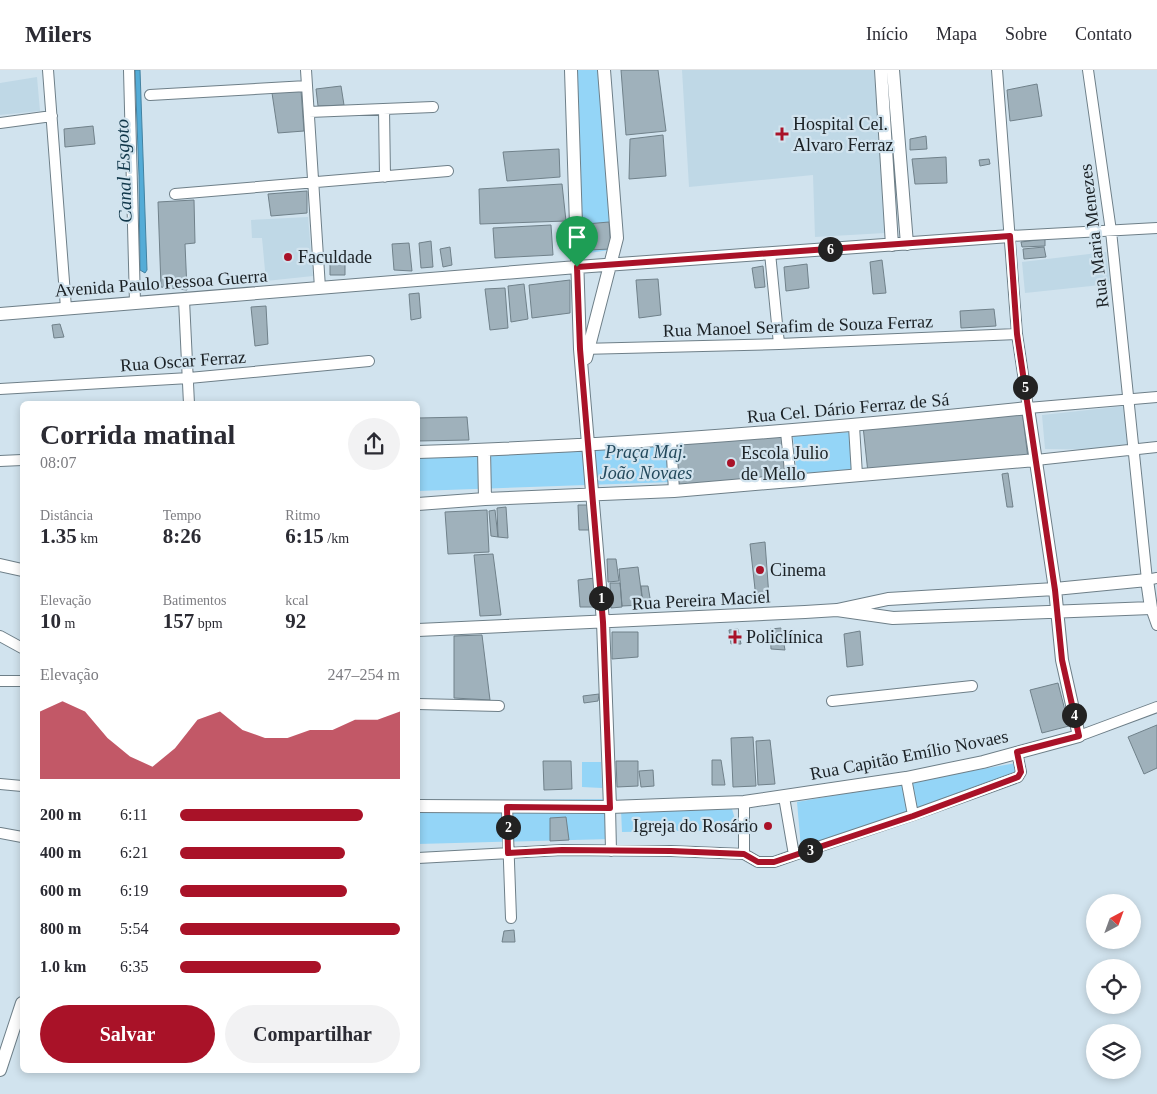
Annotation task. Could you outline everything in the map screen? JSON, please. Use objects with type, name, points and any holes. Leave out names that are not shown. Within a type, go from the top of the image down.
[{"type":"street","points":[[48,70],[66,308]]},
{"type":"street","points":[[129,70],[135,303]]},
{"type":"street","points":[[306,70],[320,288]]},
{"type":"street","points":[[571,70],[577,267],[584,349],[583,371],[590,444],[592,495],[603,622],[611,851]]},
{"type":"street","points":[[584,349],[616,238],[604,70]]},
{"type":"street","points":[[882,70],[907,244]]},
{"type":"street","points":[[892,245],[891,125],[893,70]]},
{"type":"street","points":[[997,70],[1017,334],[1058,610],[1062,660],[1079,736],[1157,707]]},
{"type":"street","name":"Rua Maria Menezes","points":[[1088,70],[1111,231],[1133,450],[1152,579]]},
{"type":"street","points":[[150,95],[307,86]]},
{"type":"street","points":[[309,112],[433,107]]},
{"type":"street","points":[[384,109],[385,177]]},
{"type":"street","points":[[0,123],[52,116]]},
{"type":"street","points":[[175,194],[448,171]]},
{"type":"street","points":[[1010,236],[1157,228]]},
{"type":"street","name":"Avenida Paulo Pessoa Guerra","points":[[0,314],[577,267],[1010,236]]},
{"type":"street","points":[[770,253],[779,344]]},
{"type":"street","points":[[184,300],[189,401]]},
{"type":"street","name":"Rua Manoel Serafim de Souza Ferraz","points":[[584,349],[779,344],[1017,334]]},
{"type":"street","name":"Rua Oscar Ferraz","points":[[0,389],[188,378],[369,361]]},
{"type":"street","points":[[1028,408],[1157,397]]},
{"type":"street","name":"Rua Cel. Dário Ferraz de Sá","points":[[420,452],[671,440],[786,432],[1028,408]]},
{"type":"street","points":[[854,426],[857,475]]},
{"type":"street","points":[[786,432],[791,482]]},
{"type":"street","points":[[671,440],[674,492]]},
{"type":"street","points":[[420,504],[485,499],[674,492],[1036,460],[1157,447]]},
{"type":"street","points":[[484,450],[485,499]]},
{"type":"street","points":[[0,461],[20,460]]},
{"type":"street","points":[[0,565],[20,570]]},
{"type":"street","points":[[1152,579],[1151,608],[1157,625]]},
{"type":"street","name":"Rua Pereira Maciel","points":[[420,630],[837,610],[888,599],[1055,590],[1152,579]]},
{"type":"street","points":[[963,594],[964,616]]},
{"type":"street","name":"Rua Pereira Maciel","points":[[837,610],[893,618],[1058,610],[1151,608]]},
{"type":"street","points":[[0,636],[20,647]]},
{"type":"street","points":[[0,681],[20,681]]},
{"type":"street","points":[[832,701],[972,686]]},
{"type":"street","points":[[420,704],[499,706]]},
{"type":"street","name":"Rua Capitão Emílio Novaes","points":[[420,806],[610,808],[744,802],[906,778],[1079,736]]},
{"type":"street","points":[[420,858],[562,850],[671,851],[744,854],[758,862],[774,862],[913,816],[1018,777],[1021,772],[1017,752]]},
{"type":"street","points":[[906,778],[913,816]]},
{"type":"street","points":[[0,784],[20,786]]},
{"type":"street","points":[[784,797],[794,855]]},
{"type":"street","points":[[744,802],[744,854]]},
{"type":"street","points":[[507,807],[511,918]]},
{"type":"street","points":[[0,833],[20,837]]},
{"type":"street","points":[[0,1070],[20,1009]]},
{"type":"shaded area","points":[[135,70],[140,70],[147,270],[145,273],[140,270]]},
{"type":"shaded area","name":"Hospital Cel. Alvaro Ferraz","points":[[682,70],[874,70],[885,233],[815,237],[813,175],[689,187]]},
{"type":"shaded area","points":[[37,77],[40,111],[0,115],[0,83]]},
{"type":"shaded area","name":"Faculdade","points":[[308,217],[313,276],[266,281],[262,238],[252,238],[251,220]]},
{"type":"shaded area","points":[[1106,252],[1110,284],[1025,293],[1022,262]]},
{"type":"shaded area","points":[[1125,406],[1133,450],[1045,449],[1042,415]]},
{"type":"green space","points":[[566,70],[604,70],[616,249],[576,255]]},
{"type":"green space","points":[[851,432],[854,472],[797,476],[793,436]]},
{"type":"green space","name":"Praça Maj. João Novaes","points":[[671,440],[672,482],[420,491],[420,453]]},
{"type":"green space","points":[[582,762],[601,762],[602,788],[582,787]]},
{"type":"green space","points":[[1016,763],[1018,774],[801,848],[797,802]]},
{"type":"green space","points":[[609,799],[610,839],[420,844],[420,801]]},
{"type":"green space","points":[[732,809],[735,819],[732,830],[622,832],[621,810]]},
{"type":"building","points":[[621,70],[658,70],[666,131],[626,135]]},
{"type":"building","points":[[1037,84],[1042,116],[1010,121],[1007,90]]},
{"type":"building","points":[[341,86],[344,105],[318,106],[316,89]]},
{"type":"building","points":[[301,90],[304,131],[278,133],[272,93]]},
{"type":"building","points":[[93,126],[95,144],[65,147],[64,129]]},
{"type":"building","points":[[663,135],[666,176],[629,179],[630,139]]},
{"type":"building","points":[[926,136],[927,149],[910,150],[910,139]]},
{"type":"building","points":[[559,149],[560,177],[507,181],[503,152]]},
{"type":"building","points":[[946,157],[947,183],[915,184],[912,159]]},
{"type":"building","points":[[989,159],[990,164],[980,166],[979,160]]},
{"type":"building","points":[[562,184],[566,221],[480,224],[479,189]]},
{"type":"building","points":[[307,191],[307,213],[271,216],[268,194]]},
{"type":"building","points":[[194,200],[195,243],[185,244],[187,290],[161,287],[158,202]]},
{"type":"building","points":[[609,222],[611,249],[588,250],[586,224]]},
{"type":"building","points":[[551,225],[553,255],[495,258],[493,228]]},
{"type":"building","points":[[1045,239],[1045,246],[1022,247],[1021,242]]},
{"type":"building","points":[[431,241],[433,267],[421,268],[419,243]]},
{"type":"building","points":[[409,243],[412,271],[394,270],[392,244]]},
{"type":"building","points":[[450,247],[452,265],[443,267],[440,249]]},
{"type":"building","points":[[1044,247],[1046,257],[1024,259],[1023,249]]},
{"type":"building","points":[[330,257],[345,257],[345,275],[330,275]]},
{"type":"building","points":[[882,260],[886,293],[873,294],[870,262]]},
{"type":"building","points":[[807,264],[809,288],[786,291],[784,267]]},
{"type":"building","points":[[763,266],[765,287],[755,288],[752,268]]},
{"type":"building","points":[[658,279],[661,315],[639,318],[636,280]]},
{"type":"building","points":[[570,280],[570,313],[532,318],[529,285]]},
{"type":"building","points":[[524,284],[528,319],[511,322],[508,286]]},
{"type":"building","points":[[505,288],[508,328],[490,330],[485,289]]},
{"type":"building","points":[[419,293],[421,318],[411,320],[409,294]]},
{"type":"building","points":[[266,306],[268,344],[255,346],[251,307]]},
{"type":"building","points":[[994,309],[996,326],[961,328],[960,311]]},
{"type":"building","points":[[60,324],[64,337],[54,338],[52,325]]},
{"type":"building","points":[[1022,410],[1028,458],[868,473],[863,426]]},
{"type":"building","points":[[467,417],[469,440],[420,441],[420,418]]},
{"type":"building","name":"Escola Julio de Mello","points":[[783,435],[787,480],[679,486],[676,445]]},
{"type":"building","points":[[1008,473],[1013,507],[1007,507],[1002,474]]},
{"type":"building","points":[[578,505],[588,505],[589,530],[579,530]]},
{"type":"building","points":[[506,507],[508,538],[498,537],[497,508]]},
{"type":"building","points":[[487,510],[489,552],[448,554],[445,512]]},
{"type":"building","points":[[495,510],[498,537],[491,536],[489,511]]},
{"type":"building","name":"Cinema","points":[[765,542],[769,597],[756,598],[750,544]]},
{"type":"building","points":[[493,554],[501,615],[480,616],[474,555]]},
{"type":"building","points":[[607,559],[616,559],[619,581],[608,582]]},
{"type":"building","points":[[638,567],[643,605],[622,606],[619,569]]},
{"type":"building","points":[[595,578],[596,607],[580,607],[578,580]]},
{"type":"building","points":[[610,583],[620,583],[622,607],[611,608]]},
{"type":"building","points":[[641,586],[648,586],[651,604],[643,605]]},
{"type":"building","points":[[781,628],[785,650],[771,649],[770,629]]},
{"type":"building","name":"Policlínica","points":[[738,629],[741,644],[731,644],[729,630]]},
{"type":"building","points":[[860,631],[863,665],[847,667],[844,634]]},
{"type":"building","points":[[612,632],[638,632],[638,657],[612,659]]},
{"type":"building","points":[[482,635],[490,700],[454,698],[454,636]]},
{"type":"building","points":[[1058,683],[1069,726],[1042,733],[1030,690]]},
{"type":"building","points":[[599,694],[598,701],[584,703],[583,696]]},
{"type":"building","points":[[1157,725],[1157,768],[1144,774],[1128,737]]},
{"type":"building","points":[[753,737],[756,786],[733,787],[731,738]]},
{"type":"building","points":[[770,740],[775,784],[758,785],[756,741]]},
{"type":"building","points":[[712,760],[721,760],[725,785],[712,785]]},
{"type":"building","points":[[543,761],[571,761],[572,789],[544,790]]},
{"type":"building","points":[[616,761],[638,761],[638,786],[617,787]]},
{"type":"building","points":[[653,770],[654,786],[641,787],[639,771]]},
{"type":"building","points":[[566,817],[569,840],[550,841],[550,818]]},
{"type":"building","points":[[514,930],[515,942],[502,942],[504,931]]},
{"type":"place","name":"Hospital Cel. Alvaro Ferraz","points":[[782,134]]},
{"type":"place","name":"Faculdade","points":[[288,257]]},
{"type":"place","name":"Escola Julio de Mello","points":[[731,463]]},
{"type":"place","name":"Cinema","points":[[760,570]]},
{"type":"place","name":"Policlínica","points":[[735,637]]},
{"type":"place","name":"Igreja do Rosário","points":[[768,826]]},
{"type":"route","points":[[1010,236],[1017,334],[1058,610],[1060,647],[1079,736],[1017,752],[1021,772],[1018,777],[913,816],[774,862],[758,862],[744,854],[671,851],[562,850],[508,853],[507,807],[610,808],[603,622],[592,495],[590,444],[580,349],[577,267],[1010,236]]},
{"type":"water label","name":"Canal Esgoto","points":[[123,171]]}]
